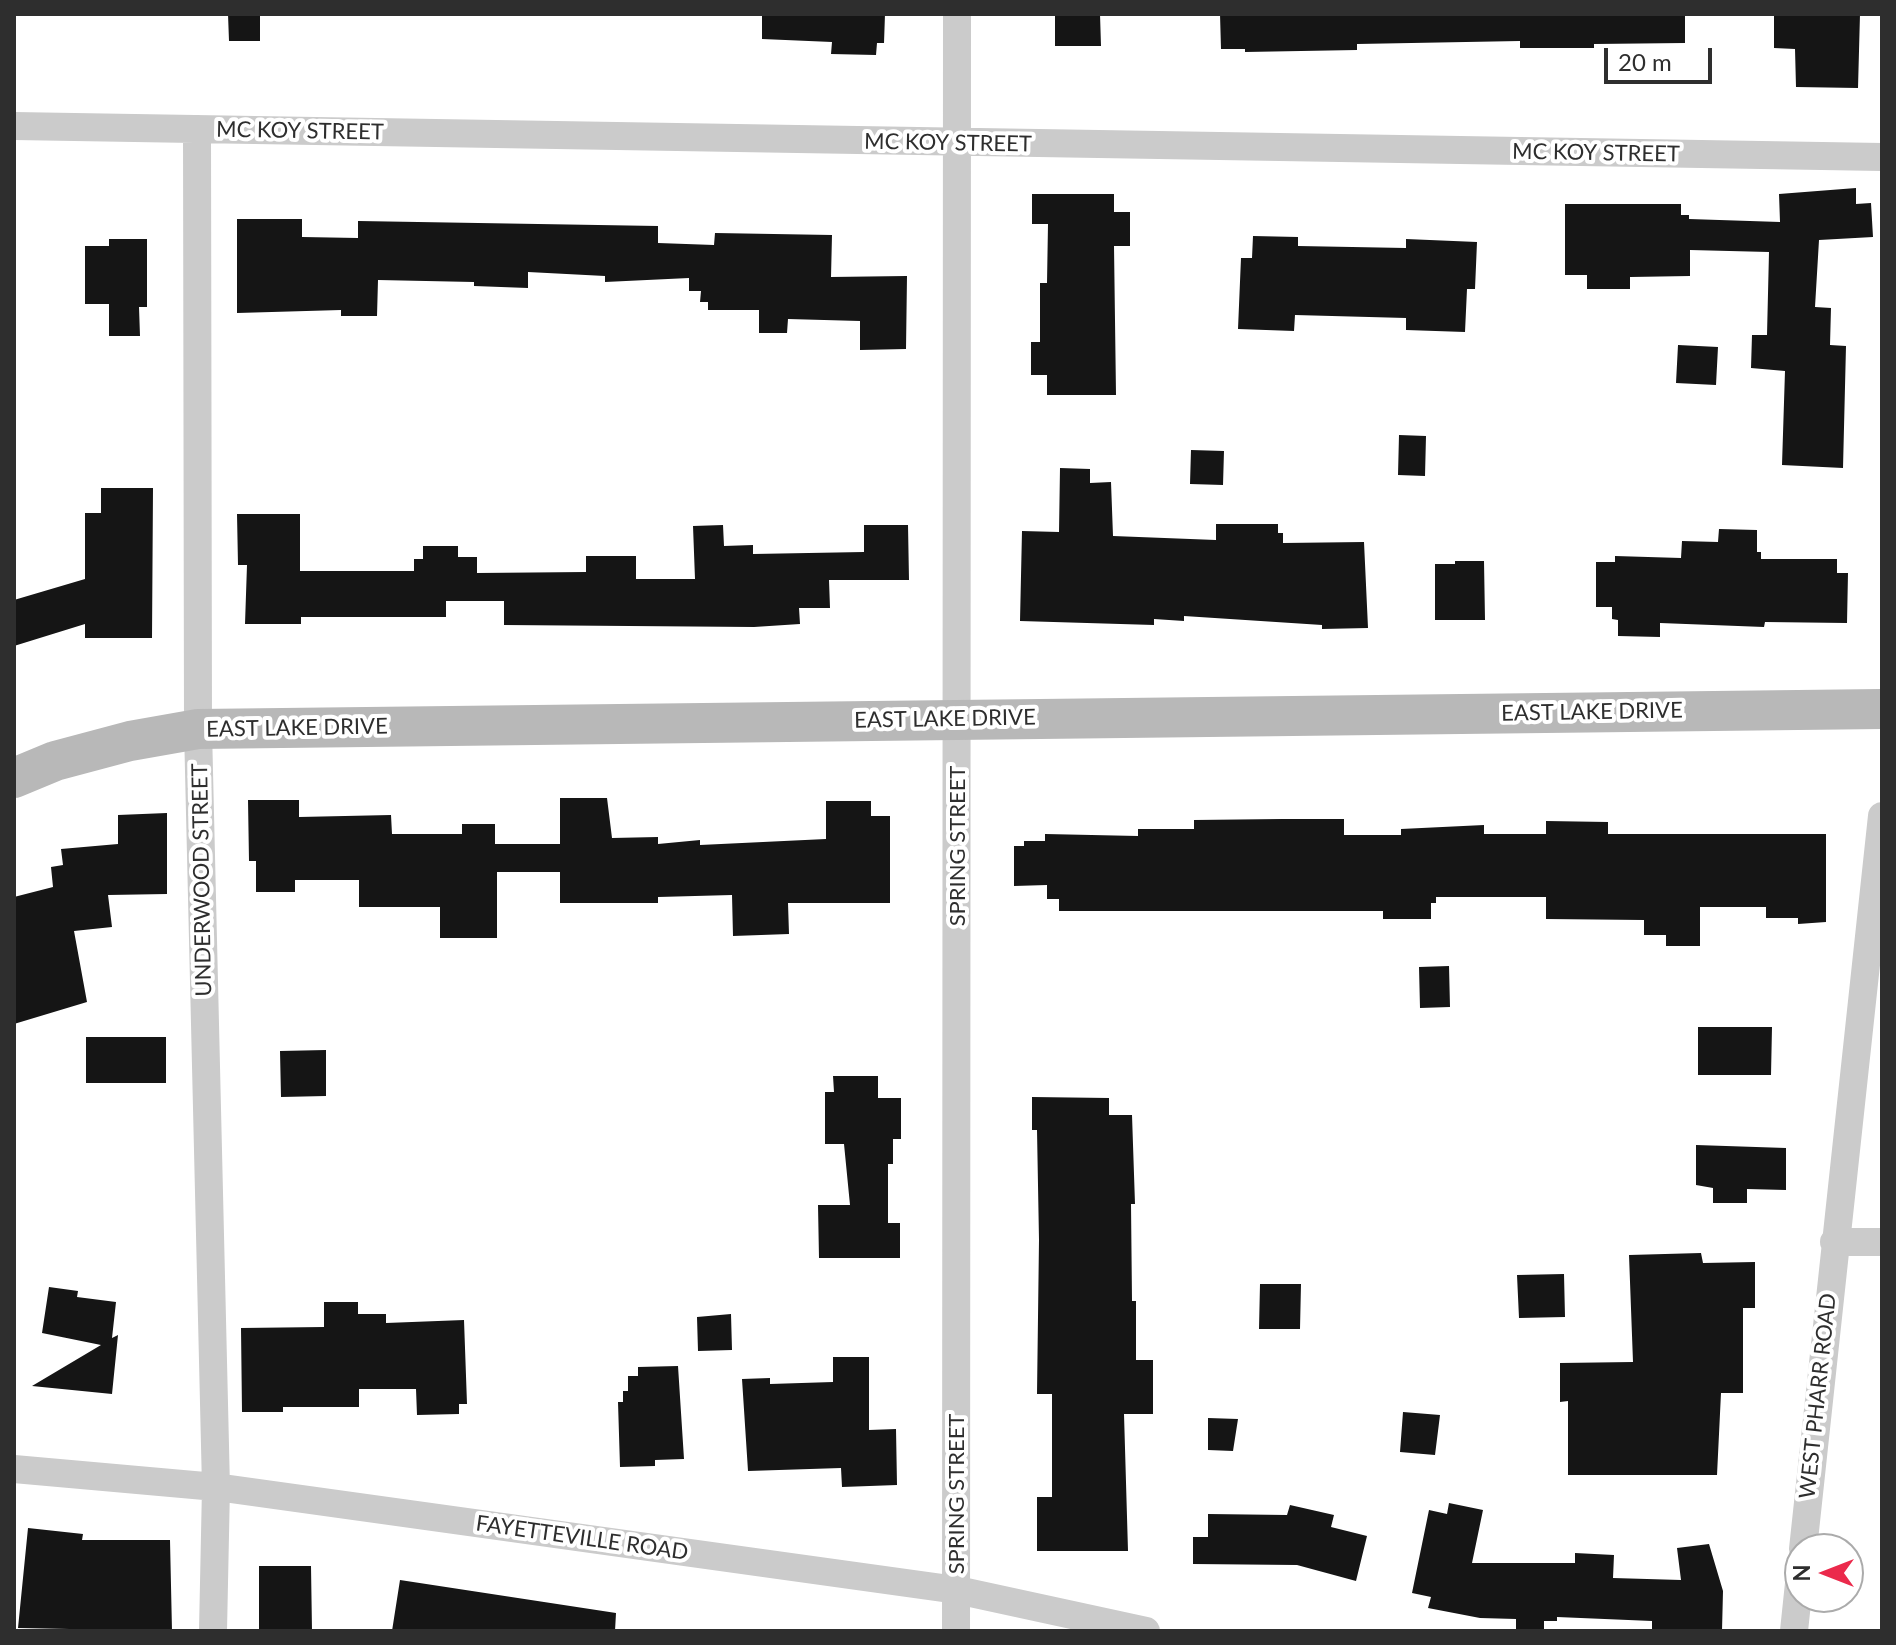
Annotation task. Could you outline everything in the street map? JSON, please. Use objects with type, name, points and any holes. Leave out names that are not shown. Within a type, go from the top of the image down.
[{"type":"street","name":"SPRING STREET","points":[[956,1631],[957,14]]},
{"type":"street","name":"MC KOY STREET","points":[[14,126],[1882,157]]},
{"type":"street","name":"UNDERWOOD STREET","points":[[197,129],[198,729],[216,1487],[213,1631]]},
{"type":"street","name":"EAST LAKE DRIVE","points":[[14,778],[55,761],[130,741],[198,729],[1882,709]]},
{"type":"street","name":"WEST PHARR ROAD","points":[[1805,1533],[1882,816]]},
{"type":"street","points":[[1834,1242],[1882,1242]]},
{"type":"street","name":"FAYETTEVILLE ROAD","points":[[14,1469],[216,1487],[957,1590],[1146,1631]]},
{"type":"building","points":[[228,14],[260,14],[260,41],[229,41]]},
{"type":"building","points":[[762,14],[885,14],[884,43],[877,43],[876,55],[831,54],[832,42],[762,39]]},
{"type":"building","points":[[1055,14],[1100,14],[1101,46],[1055,46]]},
{"type":"building","points":[[1220,14],[1685,14],[1685,43],[1594,44],[1594,48],[1520,48],[1520,41],[1357,44],[1357,50],[1245,52],[1245,49],[1221,49]]},
{"type":"building","points":[[1774,14],[1860,14],[1858,88],[1796,87],[1795,49],[1774,48]]},
{"type":"building","points":[[1856,188],[1856,204],[1871,203],[1873,237],[1819,240],[1815,307],[1831,308],[1830,345],[1846,346],[1843,468],[1782,465],[1785,371],[1751,368],[1752,335],[1767,335],[1769,252],[1690,250],[1690,276],[1630,277],[1630,289],[1587,289],[1587,275],[1565,275],[1565,204],[1681,204],[1681,215],[1689,215],[1689,219],[1780,222],[1779,194]]},
{"type":"building","points":[[1032,194],[1114,194],[1114,212],[1130,212],[1130,246],[1114,246],[1116,395],[1047,395],[1047,375],[1031,375],[1031,342],[1040,342],[1040,283],[1047,283],[1048,224],[1032,224]]},
{"type":"building","points":[[237,219],[302,219],[302,237],[358,238],[358,221],[658,226],[658,243],[714,245],[715,233],[832,235],[831,277],[907,276],[906,349],[860,350],[860,321],[788,319],[787,333],[759,333],[759,310],[708,310],[708,302],[700,302],[701,291],[689,291],[689,278],[605,282],[605,276],[528,272],[528,288],[474,286],[474,282],[378,280],[377,316],[341,316],[341,310],[237,313]]},
{"type":"building","points":[[1253,236],[1298,237],[1298,246],[1406,248],[1406,239],[1477,242],[1475,289],[1467,289],[1465,332],[1406,330],[1406,318],[1295,315],[1294,331],[1238,329],[1241,258],[1252,258]]},
{"type":"building","points":[[109,239],[147,239],[147,307],[139,307],[140,336],[109,336],[109,304],[85,304],[85,246],[109,246]]},
{"type":"building","points":[[1678,345],[1718,347],[1716,385],[1676,383]]},
{"type":"building","points":[[1399,435],[1426,436],[1425,476],[1398,475]]},
{"type":"building","points":[[1191,450],[1224,451],[1223,485],[1190,484]]},
{"type":"building","points":[[1060,468],[1090,469],[1090,483],[1111,482],[1113,536],[1216,540],[1216,524],[1278,524],[1278,533],[1283,533],[1283,543],[1364,542],[1368,628],[1322,629],[1322,625],[1184,616],[1184,621],[1154,619],[1154,625],[1020,621],[1022,531],[1059,532]]},
{"type":"building","points":[[101,488],[153,488],[152,638],[85,638],[85,624],[14,646],[14,600],[85,579],[85,513],[101,513]]},
{"type":"building","points":[[237,514],[300,514],[300,571],[414,571],[414,559],[423,559],[423,546],[458,546],[458,557],[477,557],[477,573],[586,572],[586,556],[636,556],[636,579],[695,579],[693,526],[723,525],[724,546],[753,545],[753,554],[864,552],[864,525],[908,525],[909,580],[829,580],[830,608],[799,608],[800,624],[754,627],[504,625],[504,601],[446,601],[446,617],[301,617],[301,624],[245,624],[247,565],[238,565]]},
{"type":"building","points":[[1719,529],[1757,530],[1757,552],[1761,552],[1761,559],[1837,559],[1837,573],[1848,573],[1847,623],[1765,622],[1764,627],[1660,623],[1660,637],[1618,636],[1618,620],[1612,619],[1612,607],[1596,607],[1596,562],[1615,562],[1615,556],[1681,558],[1682,541],[1718,542]]},
{"type":"building","points":[[1455,561],[1484,561],[1485,620],[1435,620],[1435,564],[1455,564]]},
{"type":"building","points":[[560,798],[607,798],[612,838],[658,837],[658,844],[700,840],[700,845],[826,839],[826,801],[871,801],[871,816],[890,816],[890,903],[788,903],[789,934],[733,936],[732,895],[658,897],[658,903],[560,903],[560,872],[497,872],[497,938],[440,938],[440,907],[359,907],[359,880],[295,880],[295,892],[256,892],[256,861],[249,861],[248,800],[299,800],[299,817],[391,815],[392,834],[462,834],[462,824],[495,824],[495,844],[560,844]]},
{"type":"building","points":[[167,813],[167,894],[108,895],[112,927],[74,931],[87,1002],[14,1024],[14,897],[53,887],[51,867],[63,865],[61,849],[118,844],[118,815]]},
{"type":"building","points":[[1344,819],[1344,835],[1401,835],[1401,829],[1484,825],[1484,834],[1546,834],[1546,821],[1608,822],[1608,834],[1826,834],[1826,922],[1798,924],[1798,918],[1766,918],[1766,907],[1700,907],[1700,946],[1666,946],[1666,935],[1644,935],[1644,920],[1546,919],[1546,897],[1436,897],[1436,903],[1431,903],[1431,919],[1383,919],[1383,911],[1059,911],[1059,899],[1047,899],[1047,885],[1014,886],[1014,846],[1024,846],[1024,841],[1045,841],[1045,834],[1138,836],[1138,829],[1194,829],[1194,820]]},
{"type":"building","points":[[1449,966],[1450,1007],[1420,1008],[1419,967]]},
{"type":"building","points":[[1698,1027],[1772,1027],[1771,1075],[1698,1075]]},
{"type":"building","points":[[86,1037],[166,1037],[166,1083],[86,1083]]},
{"type":"building","points":[[326,1050],[326,1096],[281,1097],[280,1051]]},
{"type":"building","points":[[833,1076],[878,1076],[878,1098],[901,1098],[901,1139],[893,1139],[893,1164],[888,1164],[888,1223],[900,1223],[900,1258],[819,1258],[818,1205],[850,1205],[844,1144],[825,1144],[825,1092],[834,1092]]},
{"type":"building","points":[[1032,1097],[1109,1098],[1109,1115],[1132,1115],[1135,1204],[1131,1204],[1132,1301],[1136,1301],[1136,1360],[1153,1360],[1153,1414],[1124,1414],[1128,1551],[1037,1551],[1037,1497],[1052,1497],[1052,1394],[1037,1394],[1039,1240],[1037,1130],[1032,1130]]},
{"type":"building","points":[[1696,1145],[1786,1148],[1786,1190],[1747,1189],[1747,1203],[1713,1203],[1713,1188],[1696,1185]]},
{"type":"building","points":[[1701,1253],[1703,1263],[1755,1262],[1755,1308],[1743,1308],[1743,1393],[1721,1393],[1717,1475],[1568,1475],[1568,1401],[1560,1402],[1560,1363],[1633,1362],[1629,1255]]},
{"type":"building","points":[[1564,1274],[1565,1317],[1519,1318],[1517,1275]]},
{"type":"building","points":[[1260,1284],[1301,1284],[1300,1329],[1259,1329]]},
{"type":"building","points":[[49,1287],[78,1291],[77,1297],[116,1302],[112,1338],[118,1335],[112,1394],[32,1386],[101,1345],[42,1333]]},
{"type":"building","points":[[324,1302],[358,1302],[358,1314],[386,1314],[386,1323],[464,1320],[467,1404],[459,1404],[459,1414],[417,1415],[416,1389],[359,1389],[359,1407],[283,1407],[283,1412],[242,1412],[241,1328],[324,1327]]},
{"type":"building","points":[[731,1314],[732,1350],[698,1351],[697,1317]]},
{"type":"building","points":[[833,1357],[869,1357],[869,1430],[896,1429],[897,1485],[842,1487],[841,1468],[748,1471],[742,1379],[770,1378],[770,1384],[833,1382]]},
{"type":"building","points":[[678,1366],[684,1459],[655,1460],[655,1466],[620,1467],[618,1402],[623,1402],[623,1391],[628,1391],[628,1376],[638,1376],[638,1367]]},
{"type":"building","points":[[1403,1412],[1440,1415],[1435,1455],[1400,1452]]},
{"type":"building","points":[[1208,1418],[1238,1419],[1233,1451],[1208,1450]]},
{"type":"building","points":[[1449,1503],[1483,1510],[1472,1563],[1575,1563],[1575,1553],[1614,1555],[1613,1578],[1681,1580],[1677,1548],[1709,1544],[1723,1591],[1722,1631],[1652,1631],[1652,1621],[1557,1617],[1557,1621],[1544,1621],[1544,1631],[1516,1631],[1516,1619],[1480,1618],[1428,1608],[1431,1597],[1412,1593],[1429,1510],[1447,1514]]},
{"type":"building","points":[[1290,1505],[1334,1515],[1331,1527],[1367,1536],[1356,1581],[1297,1565],[1193,1564],[1193,1537],[1208,1537],[1208,1514],[1287,1515]]},
{"type":"building","points":[[28,1528],[83,1534],[82,1540],[170,1540],[172,1631],[18,1628]]},
{"type":"building","points":[[259,1566],[311,1566],[312,1631],[259,1631]]},
{"type":"building","points":[[400,1580],[616,1613],[615,1631],[392,1631]]}]
